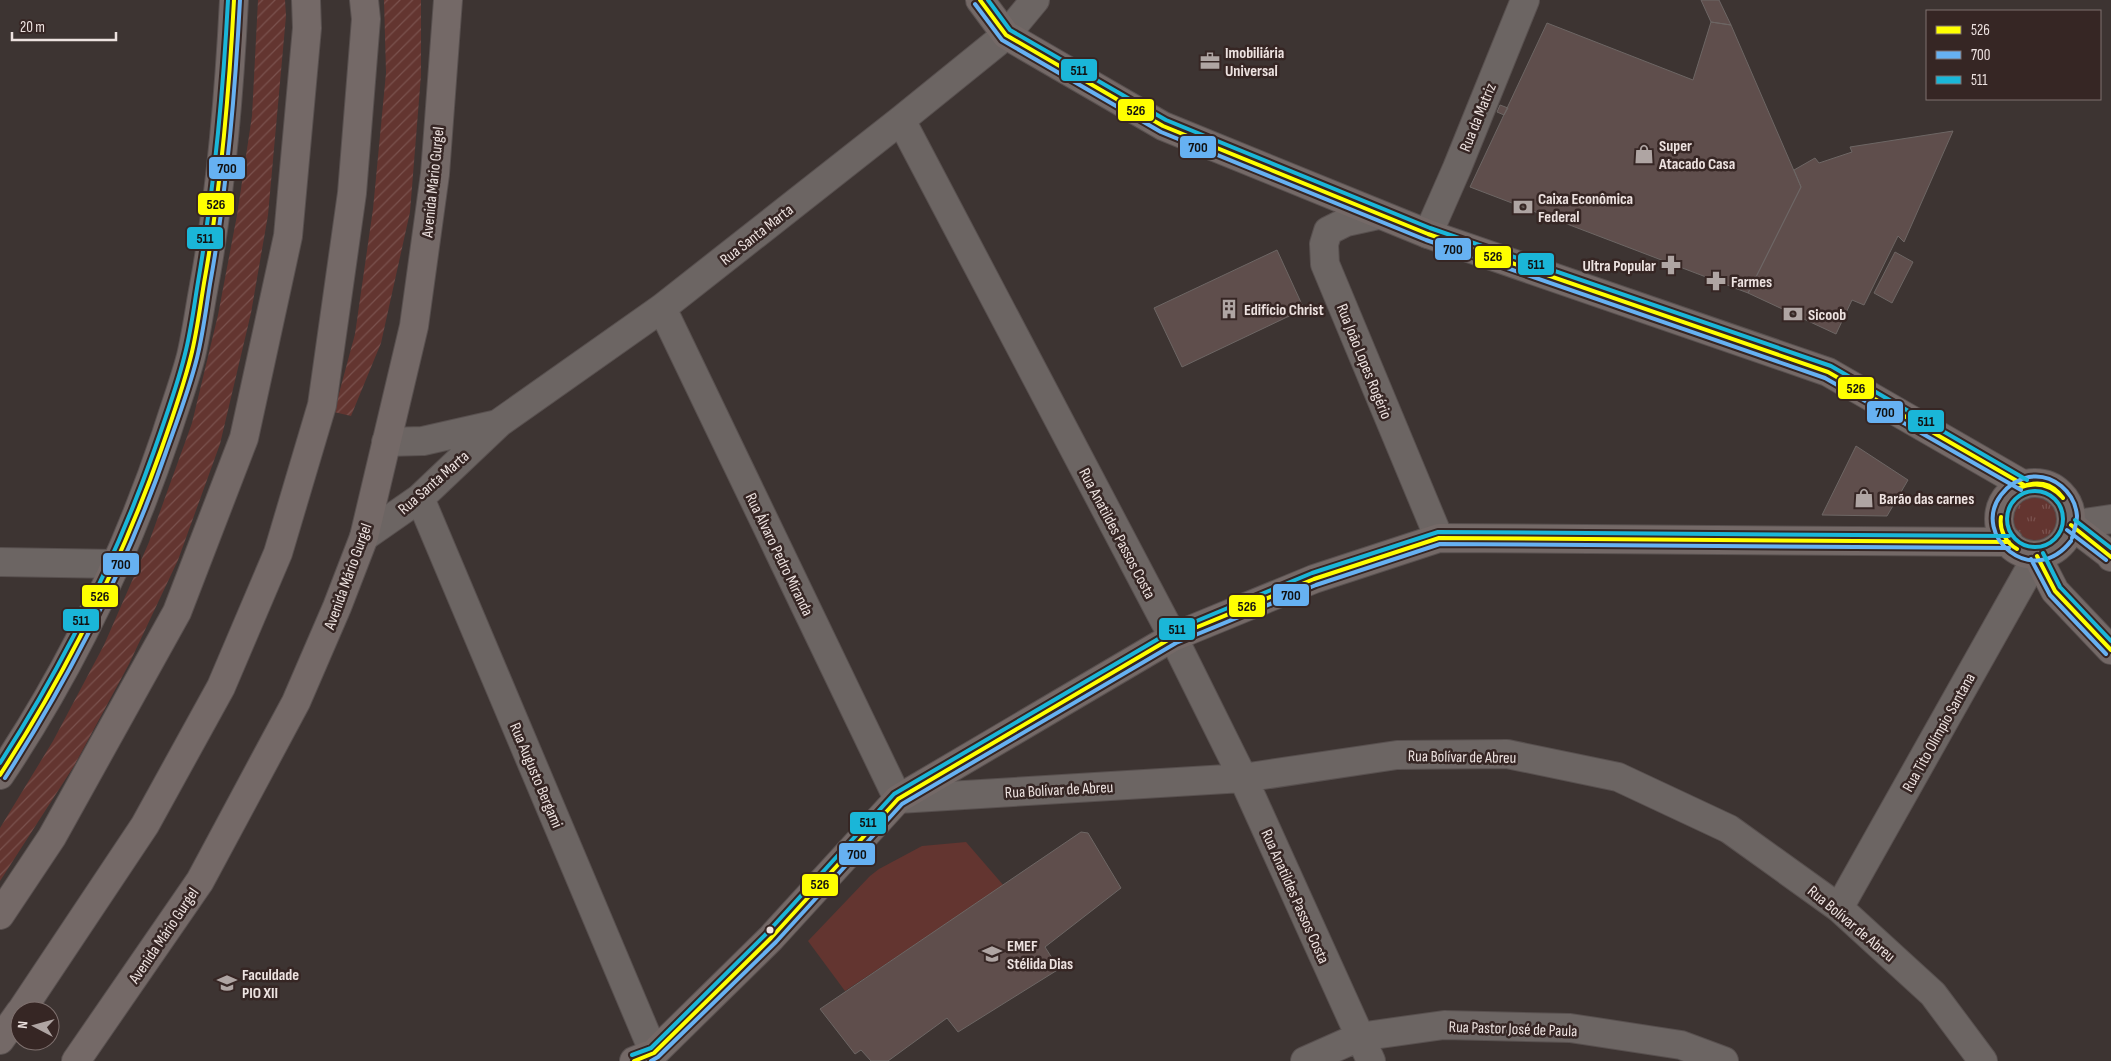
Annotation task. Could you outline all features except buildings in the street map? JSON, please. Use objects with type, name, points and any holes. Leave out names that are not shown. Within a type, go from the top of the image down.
[{"type":"main road","points":[[0,775],[50,693],[83,632],[116,564],[148,487],[191,356],[220,182],[230,86],[234,0]]},
{"type":"main road","points":[[0,915],[52,837],[177,612],[244,438],[288,236],[307,28],[306,0]]},
{"type":"main road","points":[[27,1001],[145,825],[221,687],[278,553],[322,405],[352,193],[366,19],[364,0]]},
{"type":"main road","name":"Avenida Mário Gurgel","points":[[76,1061],[200,881],[296,702],[337,607],[364,537],[414,326],[435,174],[448,0]]},
{"type":"main road","points":[[980,0],[1006,35],[1163,126],[1428,234],[1828,372],[2024,485]]},
{"type":"main road","points":[[2041,483],[2060,492],[2070,509],[2071,525],[2063,541],[2056,548],[2037,556],[2019,550],[2009,542],[2000,526],[2001,509],[2006,498],[2024,485],[2041,483]]},
{"type":"main road","points":[[2071,525],[2111,557]]},
{"type":"main road","points":[[644,1057],[771,938],[898,799],[1173,637],[1314,579],[1439,538],[2009,542]]},
{"type":"main road","points":[[2037,556],[2055,591],[2111,650]]},
{"type":"main road","points":[[0,1040],[10,1026]]},
{"type":"street","name":"Rua Santa Marta","points":[[364,537],[420,498],[499,424],[662,308],[901,120],[1006,35],[1035,0]]},
{"type":"street","name":"Rua da Matriz","points":[[1428,234],[1457,168],[1525,0]]},
{"type":"street","name":"Rua Anatildes Passos Costa","points":[[901,120],[1173,637],[1243,778],[1365,1049]]},
{"type":"street","name":"Rua João Lopes Rogério","points":[[1378,214],[1346,222],[1328,231],[1324,244],[1325,264],[1439,538]]},
{"type":"street","name":"Rua Álvaro Pedro Miranda","points":[[662,308],[898,799]]},
{"type":"street","name":"Rua Santa Marta","points":[[386,442],[423,441],[499,424]]},
{"type":"street","name":"Rua Augusto Bergami","points":[[420,498],[644,1057]]},
{"type":"street","points":[[2071,525],[2111,519]]},
{"type":"street","name":"Rua Tito Olímpio Santana","points":[[1839,908],[2037,556]]},
{"type":"street","points":[[0,562],[116,564]]},
{"type":"street","name":"Rua Bolívar de Abreu","points":[[898,799],[1243,778],[1397,755],[1507,754],[1618,777],[1729,829],[1839,908],[1933,994],[1983,1061]]},
{"type":"street","name":"Rua Pastor José de Paula","points":[[1305,1061],[1365,1049],[1444,1025],[1570,1028],[1681,1045],[1724,1061]]},
{"type":"green space","points":[[258,0],[285,0],[286,16],[268,215],[251,313],[220,444],[178,560],[129,664],[74,766],[0,881],[0,828],[53,741],[104,645],[149,542],[192,423],[218,315],[237,215],[252,116]]},
{"type":"green space","points":[[384,0],[421,0],[421,75],[410,212],[381,343],[351,416],[334,412],[355,334],[373,209],[386,73]]},
{"type":"green space","points":[[2041,483],[2055,490],[2064,499],[2069,511],[2070,523],[2067,534],[2060,544],[2050,551],[2025,552],[2019,550],[2002,531],[2000,521],[2001,510],[2005,500],[2012,493]]},
{"type":"green space","points":[[966,842],[1004,886],[845,991],[808,941],[879,869],[922,846]]},
{"type":"transit line","name":"511","points":[[0,763],[45,688],[86,612],[139,492],[171,403],[191,327],[209,212],[221,106],[228,0]]},
{"type":"transit line","name":"526","points":[[0,775],[47,697],[90,617],[145,493],[184,380],[197,329],[220,177],[230,71],[234,0]]},
{"type":"transit line","name":"700","points":[[5,778],[52,700],[115,579],[150,495],[190,382],[203,331],[226,178],[236,72],[240,0]]},
{"type":"transit line","name":"526","points":[[980,0],[1006,35],[1163,126],[1428,234],[1828,372],[2024,485]]},
{"type":"transit line","name":"511","points":[[988,0],[1010,30],[1166,120],[1430,228],[1831,366],[2027,480]]},
{"type":"transit line","name":"700","points":[[975,4],[1002,40],[1161,132],[1426,240],[1825,378],[2021,490]]},
{"type":"transit line","name":"700","points":[[2071,541],[2056,555],[2040,560],[2024,559],[2010,552],[2000,540],[1994,526],[1994,511],[2001,495],[2021,479],[2038,477],[2054,481],[2067,492],[2075,507],[2077,516],[2072,538]]},
{"type":"transit line","name":"526","points":[[2019,488],[2025,485],[2043,484],[2054,489],[2063,498]]},
{"type":"transit line","name":"526","points":[[2019,488],[2031,485],[2048,487],[2063,498]]},
{"type":"transit line","name":"511","points":[[2029,491],[2041,491],[2051,495],[2059,503],[2063,519],[2059,535],[2051,543],[2041,547],[2029,547],[2019,543],[2011,535],[2007,525],[2007,513],[2011,503],[2019,495],[2029,491]]},
{"type":"transit line","name":"526","points":[[2001,517],[2001,527],[2004,536],[2017,549]]},
{"type":"transit line","name":"511","points":[[2075,520],[2111,548]]},
{"type":"transit line","name":"526","points":[[2071,525],[2111,557]]},
{"type":"transit line","name":"700","points":[[2067,530],[2106,560]]},
{"type":"transit line","name":"511","points":[[632,1055],[651,1048],[766,934],[894,794],[1170,632],[1312,573],[1438,532],[2009,536]]},
{"type":"transit line","name":"526","points":[[634,1061],[654,1053],[771,938],[898,799],[1173,637],[1314,579],[1439,538],[2009,542]]},
{"type":"transit line","name":"700","points":[[651,1061],[658,1057],[776,942],[902,804],[1176,643],[1316,585],[1440,544],[2009,548]]},
{"type":"transit line","name":"511","points":[[2043,553],[2060,587],[2111,641]]},
{"type":"transit line","name":"526","points":[[2037,556],[2055,591],[2111,650]]},
{"type":"transit line","name":"700","points":[[2031,559],[2050,595],[2106,654]]},
{"type":"place","name":"Imobiliária Universal","points":[[1210,61]]},
{"type":"place","name":"Super Atacado Casa","points":[[1644,154]]},
{"type":"place","name":"Caixa Econômica Federal","points":[[1523,207]]},
{"type":"place","name":"Ultra Popular","points":[[1671,265]]},
{"type":"place","name":"Farmes","points":[[1716,281]]},
{"type":"place","name":"Edifício Christ","points":[[1229,309]]},
{"type":"place","name":"Sicoob","points":[[1793,314]]},
{"type":"place","name":"Barão das carnes","points":[[1864,498]]},
{"type":"place","name":"EMEF Stélida Dias","points":[[992,954]]},
{"type":"place","name":"Faculdade PIO XII","points":[[227,983]]}]
